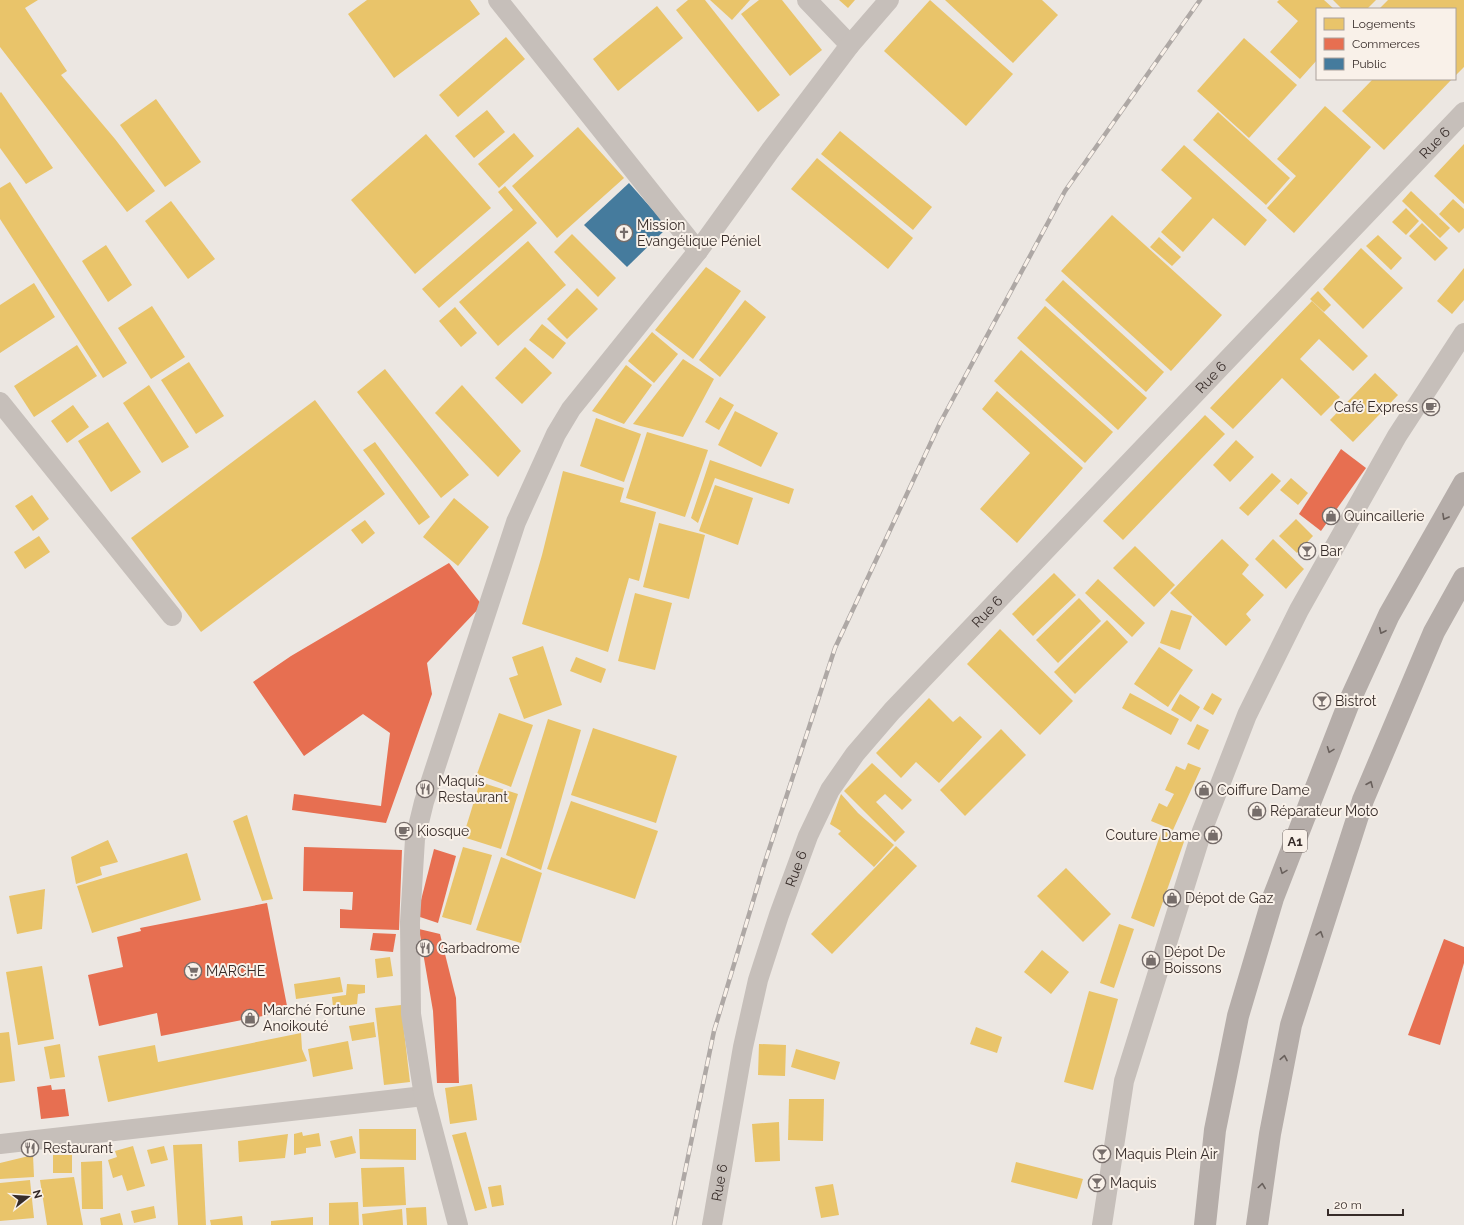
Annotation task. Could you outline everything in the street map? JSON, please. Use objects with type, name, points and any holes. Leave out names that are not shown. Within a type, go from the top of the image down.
[{"type":"main road","name":"A1","points":[[1205,1225],[1214,1130],[1236,1023],[1273,898],[1350,700],[1389,615],[1464,483]]},
{"type":"main road","points":[[1256,1225],[1270,1134],[1290,1025],[1363,800],[1434,632],[1464,578]]},
{"type":"street","points":[[498,0],[698,251]]},
{"type":"street","points":[[808,0],[850,45]]},
{"type":"street","points":[[458,1225],[424,1096],[411,1014],[410,922],[415,839],[424,802],[516,522],[556,434],[571,409],[698,251],[770,151],[850,45],[889,0]]},
{"type":"street","name":"Rue 6","points":[[712,1225],[743,1047],[758,980],[779,915],[808,836],[830,790],[855,754],[892,712],[1464,112]]},
{"type":"street","points":[[1102,1225],[1124,1081],[1202,831],[1247,715],[1299,610],[1397,436],[1464,333]]},
{"type":"street","points":[[0,402],[172,616]]},
{"type":"street","points":[[0,1144],[424,1096]]},
{"type":"building: Logements","points":[[0,0],[38,0],[25,8],[67,71],[61,75],[115,139],[155,191],[127,212],[0,47]]},
{"type":"building: Logements","points":[[367,0],[470,0],[480,14],[394,78],[348,14]]},
{"type":"building: Logements","points":[[688,0],[705,0],[780,95],[758,112],[676,10]]},
{"type":"building: Logements","points":[[710,0],[750,0],[732,20]]},
{"type":"building: Logements","points":[[759,0],[782,0],[822,50],[790,76],[741,14]]},
{"type":"building: Logements","points":[[839,0],[855,0],[848,8]]},
{"type":"building: Logements","points":[[930,0],[1013,74],[966,126],[884,51]]},
{"type":"building: Logements","points":[[945,0],[1042,0],[1058,15],[1013,63]]},
{"type":"building: Logements","points":[[1279,0],[1324,0],[1333,8],[1316,8],[1316,61],[1300,79],[1270,52],[1298,21],[1277,2]]},
{"type":"building: Logements","points":[[1333,0],[1376,0],[1368,8],[1341,8]]},
{"type":"building: Logements","points":[[1388,0],[1464,0],[1464,67],[1456,75],[1456,8],[1380,8]]},
{"type":"building: Logements","points":[[657,6],[683,38],[618,91],[593,59]]},
{"type":"building: Logements","points":[[506,37],[525,59],[458,117],[439,95]]},
{"type":"building: Logements","points":[[1244,38],[1297,85],[1249,138],[1197,91]]},
{"type":"building: Logements","points":[[1372,80],[1451,80],[1384,150],[1342,111]]},
{"type":"building: Logements","points":[[1,92],[53,168],[26,184],[0,148]]},
{"type":"building: Logements","points":[[156,99],[201,162],[165,187],[120,125]]},
{"type":"building: Logements","points":[[1325,106],[1371,147],[1294,233],[1267,208],[1296,176],[1277,159]]},
{"type":"building: Logements","points":[[487,110],[505,132],[474,158],[455,136]]},
{"type":"building: Logements","points":[[1218,112],[1290,178],[1266,205],[1193,140]]},
{"type":"building: Logements","points":[[578,127],[624,178],[557,238],[512,186]]},
{"type":"building: Logements","points":[[840,131],[932,207],[913,230],[821,154]]},
{"type":"building: Logements","points":[[514,133],[534,156],[499,188],[478,164]]},
{"type":"building: Logements","points":[[426,134],[491,208],[415,274],[351,200]]},
{"type":"building: Logements","points":[[1464,144],[1464,204],[1434,176]]},
{"type":"building: Logements","points":[[1184,145],[1267,220],[1245,246],[1213,218],[1183,252],[1161,232],[1192,198],[1161,170]]},
{"type":"building: Logements","points":[[817,158],[913,238],[888,269],[791,189]]},
{"type":"building: Logements","points":[[10,182],[127,363],[103,378],[0,219],[0,188]]},
{"type":"building: Logements","points":[[505,186],[537,223],[439,308],[422,289],[513,210],[498,192]]},
{"type":"building: Logements","points":[[1411,191],[1450,228],[1440,238],[1402,201]]},
{"type":"building: Logements","points":[[1453,199],[1464,209],[1464,228],[1459,233],[1439,214]]},
{"type":"building: Logements","points":[[171,201],[215,259],[188,279],[145,221]]},
{"type":"building: Logements","points":[[1406,208],[1419,221],[1406,235],[1392,222]]},
{"type":"building: Logements","points":[[1112,215],[1222,315],[1171,371],[1061,271]]},
{"type":"building: Logements","points":[[1422,223],[1448,248],[1435,261],[1409,236]]},
{"type":"building: Logements","points":[[572,234],[616,278],[598,297],[554,252]]},
{"type":"building: Logements","points":[[1378,235],[1402,258],[1391,270],[1366,246]]},
{"type":"building: Logements","points":[[1159,237],[1181,257],[1172,266],[1150,247]]},
{"type":"building: Logements","points":[[528,241],[566,285],[498,346],[459,302]]},
{"type":"building: Logements","points":[[106,245],[132,285],[108,302],[82,261]]},
{"type":"building: Logements","points":[[1361,248],[1403,288],[1363,329],[1323,289]]},
{"type":"building: Logements","points":[[706,267],[741,291],[693,359],[655,330]]},
{"type":"building: Logements","points":[[1464,268],[1464,300],[1452,314],[1437,301]]},
{"type":"building: Logements","points":[[1063,280],[1164,372],[1146,392],[1045,300]]},
{"type":"building: Logements","points":[[34,283],[55,317],[0,353],[0,305]]},
{"type":"building: Logements","points":[[577,288],[598,309],[567,339],[547,319]]},
{"type":"building: Logements","points":[[1318,291],[1331,305],[1324,312],[1310,299]]},
{"type":"building: Logements","points":[[745,300],[766,317],[720,377],[699,360]]},
{"type":"building: Logements","points":[[1312,301],[1368,356],[1353,371],[1319,339],[1300,359],[1340,397],[1321,416],[1282,378],[1233,429],[1210,408]]},
{"type":"building: Logements","points":[[152,306],[185,357],[151,379],[118,328]]},
{"type":"building: Logements","points":[[1045,306],[1147,398],[1118,430],[1017,338]]},
{"type":"building: Logements","points":[[455,307],[477,333],[461,347],[439,321]]},
{"type":"building: Logements","points":[[542,324],[566,343],[553,359],[529,340]]},
{"type":"building: Logements","points":[[652,332],[678,354],[654,383],[628,361]]},
{"type":"building: Logements","points":[[77,345],[97,376],[34,417],[14,386]]},
{"type":"building: Logements","points":[[525,347],[552,373],[522,404],[495,378]]},
{"type":"building: Logements","points":[[1021,350],[1113,432],[1085,463],[994,381]]},
{"type":"building: Logements","points":[[683,359],[714,379],[683,437],[633,424]]},
{"type":"building: Logements","points":[[189,362],[224,416],[196,434],[161,380]]},
{"type":"building: Logements","points":[[626,365],[652,385],[624,424],[592,411]]},
{"type":"building: Logements","points":[[385,369],[469,475],[441,498],[357,392]]},
{"type":"building: Logements","points":[[1375,373],[1398,395],[1353,442],[1330,420]]},
{"type":"building: Logements","points":[[149,385],[189,447],[162,463],[123,403]]},
{"type":"building: Logements","points":[[462,385],[521,451],[498,477],[435,413]]},
{"type":"building: Logements","points":[[997,391],[1083,468],[1017,543],[980,509],[1030,453],[982,409]]},
{"type":"building: Logements","points":[[720,397],[734,405],[719,430],[705,422]]},
{"type":"building: Logements","points":[[315,400],[385,494],[201,632],[131,538]]},
{"type":"building: Logements","points":[[73,405],[89,427],[67,443],[51,421]]},
{"type":"building: Logements","points":[[735,411],[778,433],[761,467],[718,445]]},
{"type":"building: Logements","points":[[1205,415],[1225,434],[1123,540],[1103,521]]},
{"type":"building: Logements","points":[[596,418],[641,434],[624,482],[580,466]]},
{"type":"building: Logements","points":[[108,422],[141,472],[111,492],[78,441]]},
{"type":"building: Logements","points":[[647,432],[708,450],[685,517],[626,498]]},
{"type":"building: Logements","points":[[1236,440],[1254,457],[1230,482],[1213,465]]},
{"type":"building: Logements","points":[[375,442],[430,517],[419,525],[363,450]]},
{"type":"building: Logements","points":[[710,460],[794,489],[789,504],[715,478],[698,523],[691,518]]},
{"type":"building: Logements","points":[[563,471],[624,488],[620,502],[656,512],[639,581],[629,578],[608,652],[522,624],[542,555]]},
{"type":"building: Logements","points":[[1272,473],[1281,481],[1248,516],[1239,508]]},
{"type":"building: Logements","points":[[1291,478],[1308,493],[1298,505],[1280,490]]},
{"type":"building: Logements","points":[[715,485],[753,498],[738,545],[699,531]]},
{"type":"building: Logements","points":[[32,495],[49,519],[33,531],[15,506]]},
{"type":"building: Logements","points":[[454,498],[489,527],[458,566],[423,537]]},
{"type":"building: Logements","points":[[1296,519],[1313,536],[1297,553],[1279,536]]},
{"type":"building: Logements","points":[[365,520],[375,533],[362,544],[351,530]]},
{"type":"building: Logements","points":[[659,523],[705,535],[689,599],[643,587]]},
{"type":"building: Logements","points":[[39,536],[50,552],[25,569],[14,552]]},
{"type":"building: Logements","points":[[1222,539],[1249,565],[1242,574],[1264,595],[1246,614],[1251,620],[1226,646],[1170,593]]},
{"type":"building: Logements","points":[[1273,539],[1304,569],[1286,589],[1255,559]]},
{"type":"building: Logements","points":[[1135,546],[1175,585],[1154,607],[1113,568]]},
{"type":"building: Logements","points":[[1054,573],[1076,595],[1033,636],[1012,614]]},
{"type":"building: Logements","points":[[1098,579],[1145,623],[1132,637],[1085,593]]},
{"type":"building: Logements","points":[[635,593],[672,603],[655,670],[618,661]]},
{"type":"building: Logements","points":[[1079,598],[1101,621],[1058,663],[1036,640]]},
{"type":"building: Logements","points":[[1171,610],[1192,616],[1180,650],[1160,643]]},
{"type":"building: Logements","points":[[1107,620],[1128,642],[1075,694],[1054,672]]},
{"type":"building: Logements","points":[[1000,629],[1073,701],[1040,735],[967,664]]},
{"type":"building: Logements","points":[[543,646],[562,705],[524,719],[509,678],[518,675],[512,657]]},
{"type":"building: Logements","points":[[1159,647],[1193,670],[1168,707],[1134,684]]},
{"type":"building: Logements","points":[[576,657],[606,669],[601,683],[570,671]]},
{"type":"building: Logements","points":[[1130,693],[1179,719],[1171,735],[1122,708]]},
{"type":"building: Logements","points":[[1212,693],[1222,699],[1213,715],[1203,709]]},
{"type":"building: Logements","points":[[1180,694],[1200,707],[1191,722],[1171,710]]},
{"type":"building: Logements","points":[[929,698],[953,722],[960,716],[982,737],[939,783],[916,762],[901,778],[876,753]]},
{"type":"building: Logements","points":[[499,713],[533,725],[511,787],[477,774]]},
{"type":"building: Logements","points":[[548,719],[581,730],[541,870],[506,855]]},
{"type":"building: Logements","points":[[1197,724],[1209,730],[1199,750],[1187,744]]},
{"type":"building: Logements","points":[[593,728],[677,756],[656,823],[571,795]]},
{"type":"building: Logements","points":[[1001,729],[1026,755],[965,816],[940,790]]},
{"type":"building: Logements","points":[[872,763],[912,800],[902,810],[885,794],[876,802],[905,832],[895,842],[844,791]]},
{"type":"building: Logements","points":[[1188,763],[1201,768],[1173,830],[1151,821],[1159,803],[1167,807],[1174,794],[1165,790],[1176,766],[1185,770]]},
{"type":"building: Logements","points":[[480,782],[518,794],[501,849],[463,837]]},
{"type":"building: Logements","points":[[841,794],[858,813],[894,845],[874,867],[838,834],[841,831],[830,824]]},
{"type":"building: Logements","points":[[571,801],[658,831],[635,899],[547,869]]},
{"type":"building: Logements","points":[[247,815],[273,899],[262,901],[233,821]]},
{"type":"building: Logements","points":[[1163,827],[1186,836],[1154,927],[1131,918]]},
{"type":"building: Logements","points":[[108,840],[118,862],[100,867],[102,875],[76,884],[71,857]]},
{"type":"building: Logements","points":[[896,846],[917,866],[832,954],[811,934]]},
{"type":"building: Logements","points":[[463,847],[492,855],[471,925],[442,917]]},
{"type":"building: Logements","points":[[187,853],[201,900],[92,933],[77,886]]},
{"type":"building: Logements","points":[[501,857],[542,873],[521,943],[476,930]]},
{"type":"building: Logements","points":[[1066,868],[1111,914],[1083,942],[1037,896]]},
{"type":"building: Logements","points":[[45,889],[42,929],[17,934],[9,896]]},
{"type":"building: Logements","points":[[1119,924],[1134,929],[1114,988],[1100,983]]},
{"type":"building: Logements","points":[[1042,950],[1069,972],[1051,994],[1024,972]]},
{"type":"building: Logements","points":[[390,957],[393,976],[377,978],[375,959]]},
{"type":"building: Logements","points":[[42,966],[54,1039],[18,1045],[6,972]]},
{"type":"building: Logements","points":[[340,977],[343,992],[296,999],[294,984]]},
{"type":"building: Logements","points":[[347,984],[365,985],[365,993],[358,994],[357,1004],[333,1007],[332,997],[346,995]]},
{"type":"building: Logements","points":[[1089,991],[1118,999],[1093,1090],[1064,1082]]},
{"type":"building: Logements","points":[[401,1005],[410,1082],[384,1085],[375,1008]]},
{"type":"building: Logements","points":[[374,1022],[376,1037],[352,1041],[349,1026]]},
{"type":"building: Logements","points":[[976,1027],[1002,1037],[997,1053],[970,1044]]},
{"type":"building: Logements","points":[[9,1032],[15,1081],[0,1083],[0,1033]]},
{"type":"building: Logements","points":[[301,1033],[302,1049],[307,1061],[108,1102],[98,1056],[155,1045],[158,1062]]},
{"type":"building: Logements","points":[[348,1041],[353,1069],[313,1077],[308,1049]]},
{"type":"building: Logements","points":[[60,1044],[65,1077],[50,1079],[44,1047]]},
{"type":"building: Logements","points":[[759,1044],[786,1045],[785,1076],[758,1075]]},
{"type":"building: Logements","points":[[796,1049],[840,1062],[835,1080],[791,1067]]},
{"type":"building: Logements","points":[[472,1084],[477,1120],[450,1124],[445,1088]]},
{"type":"building: Logements","points":[[789,1099],[824,1099],[823,1141],[788,1140]]},
{"type":"building: Logements","points":[[779,1122],[780,1161],[755,1162],[752,1124]]},
{"type":"building: Logements","points":[[359,1129],[416,1129],[416,1160],[360,1159]]},
{"type":"building: Logements","points":[[302,1132],[303,1136],[319,1133],[321,1146],[306,1148],[306,1153],[294,1155],[294,1134]]},
{"type":"building: Logements","points":[[466,1132],[487,1208],[475,1211],[452,1135]]},
{"type":"building: Logements","points":[[288,1134],[285,1158],[239,1162],[238,1141]]},
{"type":"building: Logements","points":[[352,1136],[356,1153],[335,1158],[330,1141]]},
{"type":"building: Logements","points":[[202,1144],[206,1225],[178,1225],[173,1145]]},
{"type":"building: Logements","points":[[133,1146],[145,1186],[127,1191],[122,1175],[113,1178],[108,1160],[117,1157],[115,1151]]},
{"type":"building: Logements","points":[[164,1146],[168,1160],[151,1164],[147,1150]]},
{"type":"building: Logements","points":[[33,1155],[34,1177],[0,1179],[0,1163]]},
{"type":"building: Logements","points":[[53,1155],[72,1155],[72,1173],[53,1173]]},
{"type":"building: Logements","points":[[102,1161],[103,1209],[82,1209],[81,1162]]},
{"type":"building: Logements","points":[[1016,1162],[1083,1179],[1077,1199],[1011,1182]]},
{"type":"building: Logements","points":[[404,1167],[406,1205],[363,1207],[361,1168]]},
{"type":"building: Logements","points":[[74,1177],[83,1225],[47,1225],[40,1180]]},
{"type":"building: Logements","points":[[30,1180],[34,1218],[0,1221],[0,1183]]},
{"type":"building: Logements","points":[[833,1184],[839,1215],[821,1218],[815,1187]]},
{"type":"building: Logements","points":[[501,1185],[504,1205],[492,1207],[488,1187]]},
{"type":"building: Logements","points":[[358,1202],[359,1225],[329,1225],[329,1203]]},
{"type":"building: Logements","points":[[154,1206],[156,1218],[134,1223],[131,1211]]},
{"type":"building: Logements","points":[[426,1207],[427,1225],[407,1225],[406,1208]]},
{"type":"building: Logements","points":[[402,1209],[403,1225],[363,1225],[362,1214]]},
{"type":"building: Logements","points":[[120,1213],[123,1225],[101,1225],[100,1218]]},
{"type":"building: Logements","points":[[242,1216],[243,1225],[211,1225],[210,1220]]},
{"type":"building: Logements","points":[[313,1217],[313,1225],[271,1225],[271,1221]]},
{"type":"building: Commerces","points":[[1341,449],[1366,468],[1321,531],[1299,514]]},
{"type":"building: Commerces","points":[[449,563],[482,605],[427,663],[432,694],[386,823],[292,810],[294,794],[381,806],[390,733],[363,714],[304,756],[253,682],[291,656]]},
{"type":"building: Commerces","points":[[304,847],[402,850],[399,930],[340,928],[340,909],[352,910],[353,892],[303,891]]},
{"type":"building: Commerces","points":[[434,849],[456,856],[438,923],[417,916]]},
{"type":"building: Commerces","name":"MARCHE","points":[[267,903],[288,1011],[161,1036],[157,1013],[99,1026],[88,975],[123,967],[117,937],[141,931],[140,928]]},
{"type":"building: Commerces","points":[[419,929],[440,934],[456,998],[459,1083],[437,1083],[433,1011]]},
{"type":"building: Commerces","points":[[373,933],[396,934],[393,952],[370,950]]},
{"type":"building: Commerces","points":[[1444,939],[1464,947],[1464,963],[1440,1045],[1408,1035]]},
{"type":"building: Commerces","points":[[51,1085],[52,1090],[65,1089],[69,1116],[41,1119],[37,1087]]},
{"type":"building: Public","points":[[629,183],[668,227],[627,267],[584,225]]},
{"type":"railway","points":[[674,1225],[714,1031],[763,868],[835,648],[940,423],[1065,191],[1200,0]]},
{"type":"place","name":"Mission Evangélique Péniel","points":[[624,233]]},
{"type":"place","name":"Café Express","points":[[1431,407]]},
{"type":"place","name":"Quincaillerie","points":[[1331,516]]},
{"type":"place","name":"Bar","points":[[1307,551]]},
{"type":"place","name":"Bistrot","points":[[1322,701]]},
{"type":"place","name":"Maquis Restaurant","points":[[425,789]]},
{"type":"place","name":"Coiffure Dame","points":[[1204,790]]},
{"type":"place","name":"Réparateur Moto","points":[[1257,811]]},
{"type":"place","name":"Kiosque","points":[[404,831]]},
{"type":"place","name":"Couture Dame","points":[[1213,835]]},
{"type":"place","name":"Dépot de Gaz","points":[[1172,898]]},
{"type":"place","name":"Garbadrome","points":[[425,948]]},
{"type":"place","name":"Dépot De Boissons","points":[[1151,960]]},
{"type":"place","name":"MARCHE","points":[[193,971]]},
{"type":"place","name":"Marché Fortune Anoikouté","points":[[250,1018]]},
{"type":"place","name":"Restaurant","points":[[30,1148]]},
{"type":"place","name":"Maquis Plein Air","points":[[1102,1154]]},
{"type":"place","name":"Maquis","points":[[1097,1183]]}]
